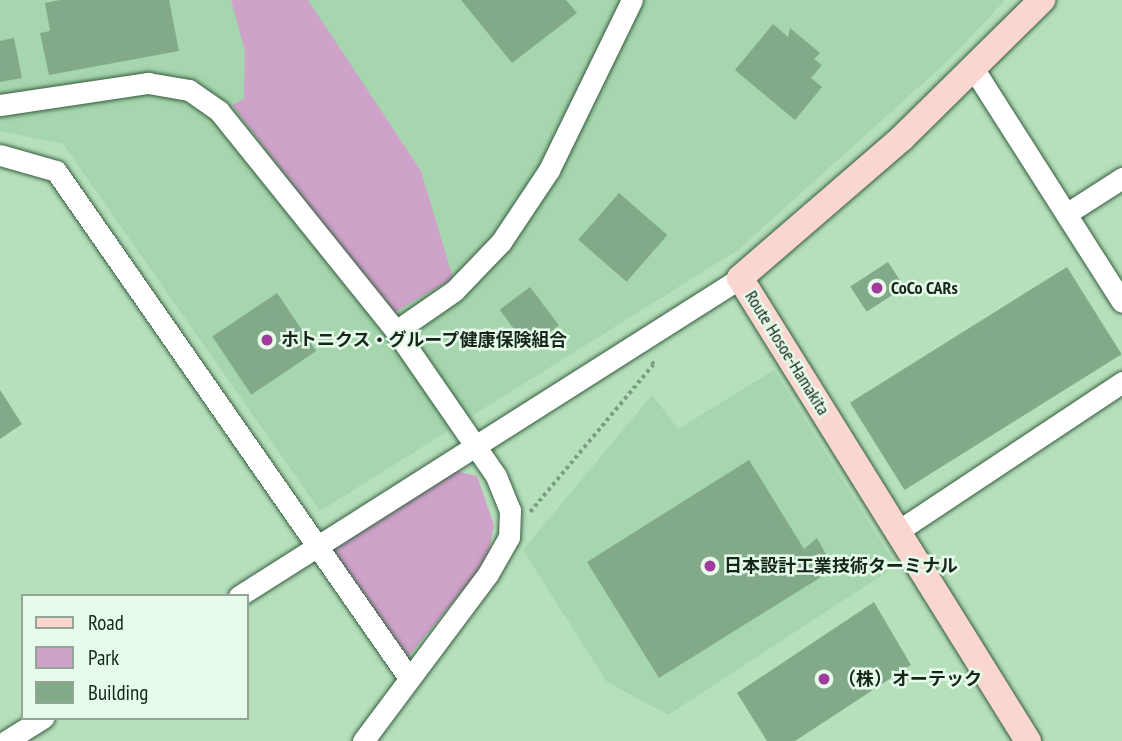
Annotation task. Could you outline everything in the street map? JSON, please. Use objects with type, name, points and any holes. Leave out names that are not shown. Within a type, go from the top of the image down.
[{"type":"main road","name":"Route Hosoe-Hamakita","points":[[1028,741],[740,278],[902,138],[1042,0]]},
{"type":"street","points":[[396,331],[454,291],[501,242],[549,170],[632,0]]},
{"type":"street","points":[[973,68],[1122,302]]},
{"type":"street","points":[[0,105],[148,83],[189,90],[219,111],[251,146],[396,331],[477,444],[510,510],[509,537],[488,574],[407,676],[363,741]]},
{"type":"street","points":[[0,155],[56,171],[315,548],[407,676]]},
{"type":"street","points":[[1066,214],[1122,178]]},
{"type":"street","points":[[242,594],[740,278]]},
{"type":"street","points":[[898,531],[1122,382]]},
{"type":"street","points":[[6,741],[40,720]]},
{"type":"path","points":[[509,537],[653,365],[647,339]]},
{"type":"shaded area","points":[[0,0],[1005,0],[951,58],[738,250],[320,511],[63,144],[0,131]]},
{"type":"shaded area","points":[[774,370],[896,566],[668,715],[607,682],[523,550],[652,395],[678,429]]},
{"type":"green space","points":[[231,0],[308,0],[421,171],[453,278],[392,314],[232,105],[244,99],[245,51]]},
{"type":"green space","points":[[451,470],[477,476],[494,525],[487,560],[408,657],[331,550]]},
{"type":"building","points":[[60,0],[169,0],[179,51],[49,75],[40,33],[50,31],[45,3]]},
{"type":"building","points":[[461,0],[566,0],[577,13],[512,63]]},
{"type":"building","points":[[773,24],[788,37],[790,28],[820,53],[814,59],[822,65],[811,78],[822,87],[795,120],[735,70]]},
{"type":"building","points":[[14,38],[22,78],[0,82],[0,41]]},
{"type":"building","points":[[619,193],[667,235],[627,282],[578,240]]},
{"type":"building","name":"CoCo CARs","points":[[888,262],[904,287],[867,312],[850,287]]},
{"type":"building","points":[[1067,267],[1122,354],[904,490],[850,403]]},
{"type":"building","points":[[530,287],[559,325],[529,348],[500,310]]},
{"type":"building","points":[[277,293],[316,351],[251,395],[212,337]]},
{"type":"building","points":[[0,390],[22,424],[0,439]]},
{"type":"building","name":"日本設計工業技術ターミナル","points":[[749,460],[804,549],[817,538],[834,569],[659,678],[587,562]]},
{"type":"building","name":"（株）オーテック","points":[[874,602],[911,665],[795,741],[767,741],[737,693]]},
{"type":"place","name":"CoCo CARs","points":[[877,288]]},
{"type":"place","name":"ホトニクス・グループ健康保険組合","points":[[267,340]]},
{"type":"place","name":"日本設計工業技術ターミナル","points":[[710,566]]},
{"type":"place","name":"（株）オーテック","points":[[824,679]]}]
